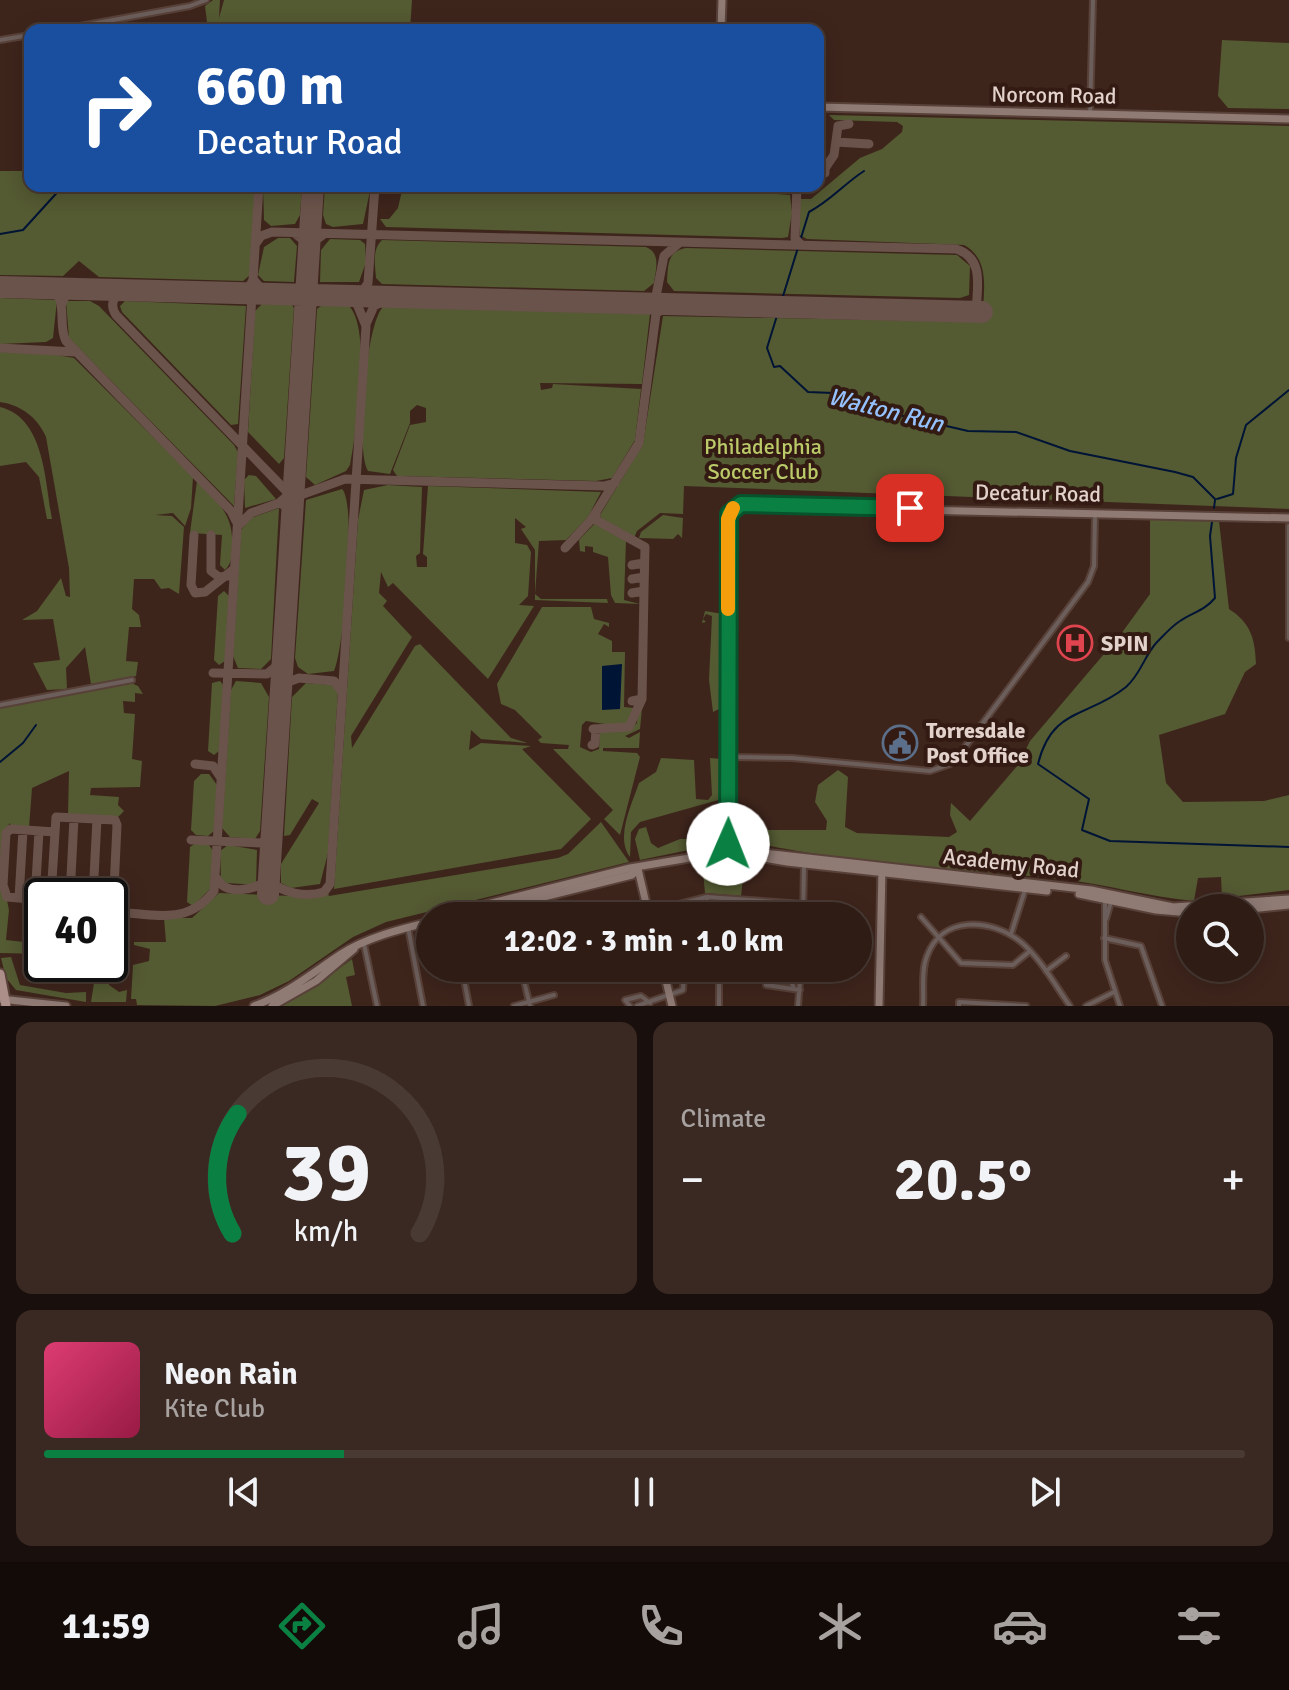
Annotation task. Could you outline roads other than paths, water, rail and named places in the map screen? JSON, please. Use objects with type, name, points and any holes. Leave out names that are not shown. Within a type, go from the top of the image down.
[{"type":"main road","points":[[0,974],[2,1003]]},
{"type":"street","points":[[91,24],[190,6],[206,0]]},
{"type":"street","points":[[722,0],[722,24]]},
{"type":"street","points":[[1090,114],[1093,0]]},
{"type":"street","points":[[0,40],[24,36]]},
{"type":"street","name":"Norcom Road","points":[[824,107],[1289,119]]},
{"type":"street","name":"Decatur Road","points":[[729,757],[728,519],[738,504],[1289,518]]},
{"type":"street","points":[[728,852],[729,757],[801,759],[930,771],[953,763],[1088,582],[1094,563],[1096,512]]},
{"type":"street","points":[[1289,526],[1289,638]]},
{"type":"street","points":[[0,705],[132,680]]},
{"type":"street","name":"Academy Road","points":[[501,902],[690,856],[728,852],[1025,886],[1173,907],[1289,902]]},
{"type":"street","points":[[804,862],[804,902]]},
{"type":"street","points":[[638,869],[645,902]]},
{"type":"street","points":[[879,1006],[882,870]]},
{"type":"street","points":[[1011,934],[1021,909],[1025,886]]},
{"type":"street","points":[[707,897],[707,902]]},
{"type":"street","points":[[690,902],[707,897],[776,902]]},
{"type":"street","points":[[1109,897],[1104,938],[1114,992],[1120,1006]]},
{"type":"street","name":"Academy Road","points":[[1109,897],[1176,910]]},
{"type":"street","name":"Academy Road","points":[[1264,906],[1289,902]]},
{"type":"street","points":[[921,917],[961,963],[1013,965],[1030,951]]},
{"type":"street","points":[[923,1006],[925,959],[939,938],[952,928],[973,923],[1011,934],[1030,951],[1070,1006]]},
{"type":"street","points":[[254,1006],[294,988],[344,952],[416,925]]},
{"type":"street","points":[[408,927],[423,1006]]},
{"type":"street","points":[[1104,938],[1141,947],[1162,1006]]},
{"type":"street","points":[[364,944],[377,1006]]},
{"type":"street","points":[[272,1006],[316,981],[354,949]]},
{"type":"street","points":[[1046,971],[1066,956]]},
{"type":"street","points":[[766,974],[789,975],[797,989],[766,985],[766,974]]},
{"type":"street","points":[[465,982],[469,1006]]},
{"type":"street","points":[[524,982],[530,1004]]},
{"type":"street","points":[[666,982],[672,1006]]},
{"type":"street","points":[[637,1006],[683,990],[683,982]]},
{"type":"street","points":[[719,982],[719,1006]]},
{"type":"street","points":[[798,982],[798,1006]]},
{"type":"street","points":[[1086,1006],[1114,992]]},
{"type":"street","points":[[514,1006],[554,995]]},
{"type":"street","points":[[630,1006],[625,1000],[641,996],[650,1003]]},
{"type":"street","points":[[2,1003],[66,1006]]},
{"type":"street","points":[[961,1004],[1026,1006]]},
{"type":"water","points":[[622,664],[620,709],[602,710],[602,666]]},
{"type":"waterway","name":"Walton Run","points":[[864,171],[809,212],[767,348],[774,367],[780,366],[808,392],[833,393],[882,411],[968,431],[1016,432],[1070,451],[1193,477],[1215,499]]},
{"type":"waterway","points":[[0,234],[23,230],[58,192]]},
{"type":"waterway","points":[[1217,499],[1233,494],[1236,458],[1246,425],[1289,390]]},
{"type":"waterway","name":"Walton Run","points":[[1214,508],[1215,500]]},
{"type":"waterway","name":"Walton Run","points":[[1212,522],[1210,536],[1215,598],[1165,634],[1126,687],[1073,716],[1052,732],[1038,764],[1089,799],[1082,830],[1110,841],[1289,847]]},
{"type":"waterway","points":[[0,762],[23,743],[36,725]]},
{"type":"place","name":"SPIN","points":[[1075,643]]},
{"type":"place","name":"Torresdale Post Office","points":[[900,743]]},
{"type":"park label","name":"Philadelphia Soccer Club","points":[[763,458]]}]
